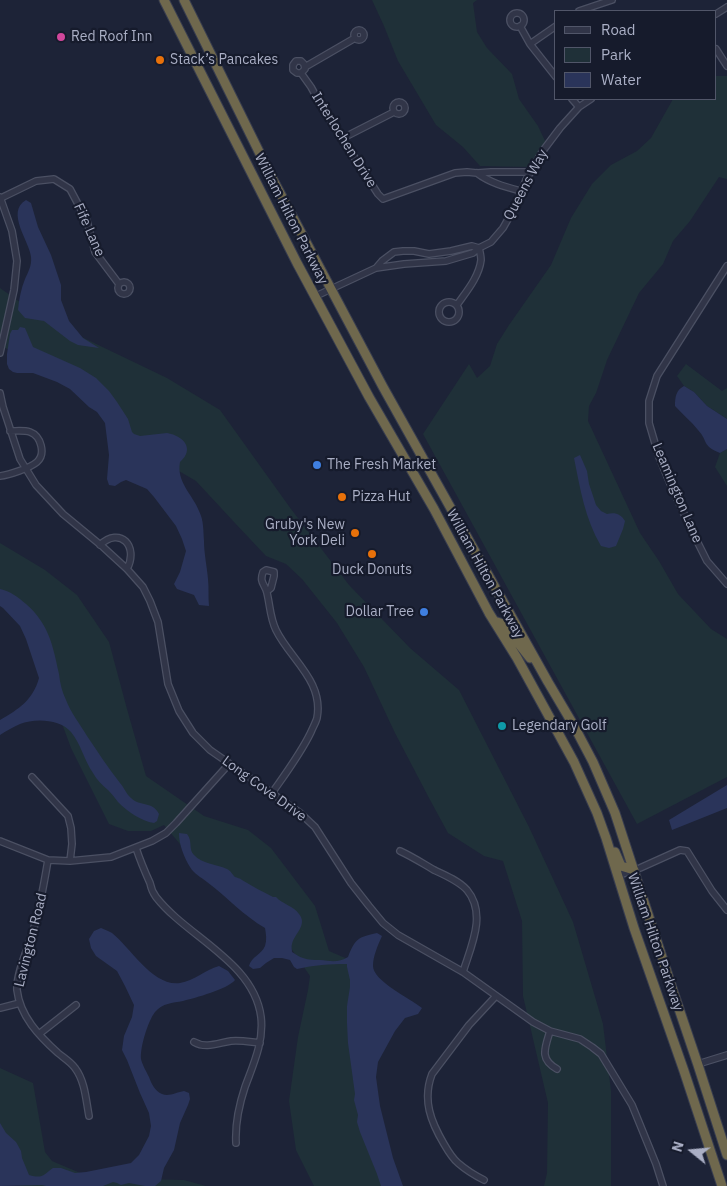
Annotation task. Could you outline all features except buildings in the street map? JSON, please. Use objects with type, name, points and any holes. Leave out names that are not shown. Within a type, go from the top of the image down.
[{"type":"highway","name":"William Hilton Parkway","points":[[164,0],[369,397],[434,509],[494,621],[517,658],[574,762],[606,838],[617,876],[722,1186]]},
{"type":"highway","name":"William Hilton Parkway","points":[[184,0],[271,176],[387,395],[574,726],[604,787],[634,870],[727,1155]]},
{"type":"highway","points":[[494,621],[503,624],[548,682]]},
{"type":"highway","points":[[597,813],[621,866],[634,870]]},
{"type":"highway","points":[[668,1023],[685,1060],[698,1064]]},
{"type":"street","points":[[582,10],[612,0]]},
{"type":"street","points":[[520,26],[530,44],[554,74]]},
{"type":"street","points":[[530,44],[554,27]]},
{"type":"street","points":[[305,66],[301,61],[296,61],[292,65],[294,72],[301,73],[305,66],[355,38]]},
{"type":"street","points":[[717,51],[727,66]]},
{"type":"street","name":"Interlochen Drive","points":[[301,73],[383,199],[455,173],[530,172]]},
{"type":"street","points":[[573,100],[579,107]]},
{"type":"street","name":"Queens Way","points":[[316,296],[376,268],[446,261],[473,253],[491,242],[503,228],[516,205],[530,172],[542,152],[579,107],[590,100]]},
{"type":"street","points":[[342,138],[394,112]]},
{"type":"street","points":[[477,173],[495,184],[521,191]]},
{"type":"street","name":"Fife Lane","points":[[1,197],[36,181],[54,178],[70,189],[87,221],[95,252],[119,284]]},
{"type":"street","points":[[0,353],[14,290],[17,262],[12,231],[2,207],[1,197]]},
{"type":"street","name":"Queens Way","points":[[376,268],[382,260],[394,252],[414,251],[429,254],[451,252],[472,246],[479,248]]},
{"type":"street","points":[[457,305],[477,274],[481,260],[479,248]]},
{"type":"street","name":"Leamington Lane","points":[[727,266],[657,376],[649,401],[649,423],[659,457],[669,481],[707,560],[727,584]]},
{"type":"street","name":"Long Cove Drive","points":[[0,392],[20,460],[36,485],[63,514],[100,545],[143,587],[158,622],[168,684],[179,711],[193,733],[228,764],[299,812],[315,827],[351,883],[383,923],[398,935],[463,972],[533,1022],[550,1031],[580,1039],[601,1054],[632,1105],[663,1186]]},
{"type":"street","points":[[0,476],[25,468],[38,461],[41,455],[39,441],[34,435],[20,430],[10,431]]},
{"type":"street","points":[[100,545],[111,538],[126,541],[131,548],[132,556],[130,564],[126,569]]},
{"type":"street","points":[[267,591],[268,602],[276,629],[311,681],[318,705],[317,719],[309,736],[272,793]]},
{"type":"street","points":[[0,841],[48,860],[70,861],[111,857],[136,848],[166,833],[228,764]]},
{"type":"street","points":[[32,777],[68,816],[72,836],[70,861]]},
{"type":"street","points":[[136,848],[154,896],[235,967],[248,983],[257,1000],[262,1030],[260,1043],[239,1107],[236,1122],[236,1143]]},
{"type":"street","points":[[617,876],[680,850],[687,851],[712,891],[727,910]]},
{"type":"street","points":[[400,851],[459,883],[466,889],[472,899],[476,910],[477,922],[463,972]]},
{"type":"street","name":"Lavington Road","points":[[48,860],[42,898],[17,988],[20,1003],[30,1024],[76,1069],[81,1080],[89,1116]]},
{"type":"street","points":[[484,1180],[465,1169],[449,1152],[440,1138],[429,1112],[428,1093],[432,1074],[469,1025],[496,996]]},
{"type":"street","points":[[0,1008],[20,1003]]},
{"type":"street","points":[[39,1034],[76,1005]]},
{"type":"street","points":[[550,1031],[544,1053],[550,1065],[557,1069]]},
{"type":"street","points":[[194,1042],[207,1046],[243,1041],[260,1043]]},
{"type":"street","points":[[698,1064],[727,1056]]},
{"type":"green space","points":[[372,0],[477,0],[473,3],[477,32],[487,48],[512,74],[519,99],[538,126],[546,143],[529,167],[480,166],[463,147],[436,125],[398,61]]},
{"type":"green space","points":[[717,76],[727,76],[727,179],[719,177],[690,221],[673,241],[663,264],[639,293],[607,360],[596,393],[589,406],[588,421],[640,533],[678,594],[711,629],[727,639],[727,777],[637,824],[423,434],[469,364],[477,378],[490,366],[497,344],[551,265],[571,218],[592,184],[611,165],[637,151],[651,138],[672,100],[717,100]]},
{"type":"green space","points":[[0,288],[27,307],[65,329],[167,378],[220,410],[291,509],[349,585],[410,648],[459,690],[529,827],[573,922],[603,1024],[611,1091],[611,1186],[544,1186],[547,1173],[548,1103],[523,996],[522,921],[503,861],[484,856],[448,833],[395,733],[364,667],[337,623],[302,579],[286,564],[266,556],[196,481],[160,460],[114,417],[43,363],[0,346]]},
{"type":"green space","points":[[686,364],[722,391],[727,388],[727,419],[707,406],[694,392],[684,386],[677,376]]},
{"type":"green space","points":[[727,449],[727,486],[715,467],[720,453]]},
{"type":"green space","points":[[0,543],[45,570],[77,595],[109,642],[146,776],[204,816],[248,830],[271,848],[315,906],[329,951],[357,963],[367,1068],[399,1186],[314,1186],[296,1150],[289,1101],[298,1037],[310,976],[282,935],[200,868],[164,825],[151,831],[128,831],[109,824],[71,748],[48,686],[39,632],[0,600]]},
{"type":"green space","points":[[0,1068],[33,1083],[45,1152],[52,1161],[92,1178],[184,1180],[206,1186],[20,1186],[0,1137]]},
{"type":"water","points":[[26,200],[31,203],[38,227],[51,255],[61,285],[61,300],[69,321],[83,338],[99,348],[78,345],[44,321],[25,318],[18,310],[21,290],[30,269],[31,260],[30,251],[18,219],[20,205]]},
{"type":"water","points":[[20,327],[25,328],[33,347],[80,368],[96,378],[117,402],[128,419],[134,434],[140,436],[167,433],[183,440],[187,452],[180,462],[180,476],[202,518],[209,606],[199,605],[194,595],[177,589],[174,584],[180,572],[186,551],[176,526],[154,497],[147,489],[126,480],[115,486],[109,485],[107,479],[109,455],[105,423],[97,412],[70,389],[57,382],[33,373],[17,373],[9,369],[7,354],[10,334],[12,330],[18,330]]},
{"type":"water","points":[[684,386],[694,392],[707,406],[727,419],[727,449],[720,453],[710,448],[701,434],[675,406],[676,394]]},
{"type":"water","points":[[580,455],[587,471],[596,505],[601,511],[607,514],[618,514],[625,521],[616,546],[609,548],[601,546],[595,536],[578,481],[574,458]]},
{"type":"water","points":[[0,589],[20,599],[40,619],[49,636],[62,691],[73,714],[128,795],[135,801],[153,807],[159,814],[157,821],[154,823],[140,818],[130,813],[118,802],[95,776],[71,732],[60,724],[40,720],[26,722],[0,735],[0,720],[29,698],[39,678],[20,626],[0,606]]},
{"type":"water","points":[[727,785],[727,808],[672,830],[669,820]]},
{"type":"water","points":[[179,833],[187,834],[190,839],[192,853],[197,858],[227,869],[235,877],[276,897],[297,911],[302,922],[293,940],[292,952],[300,957],[312,960],[341,960],[348,957],[355,943],[361,938],[377,933],[382,936],[374,958],[373,966],[375,972],[386,984],[422,1008],[418,1014],[405,1018],[395,1031],[378,1062],[376,1077],[380,1106],[393,1158],[403,1186],[381,1186],[357,1122],[358,1115],[354,1100],[355,1094],[348,1043],[347,1006],[350,980],[347,964],[297,969],[290,960],[274,958],[260,968],[253,969],[249,966],[265,946],[265,928],[194,872],[182,851]]},
{"type":"water","points":[[101,928],[112,933],[152,973],[170,983],[190,980],[219,966],[228,971],[235,980],[226,987],[211,993],[161,1007],[152,1016],[147,1028],[141,1059],[154,1087],[165,1095],[184,1091],[189,1093],[190,1099],[180,1123],[174,1150],[164,1168],[161,1181],[155,1186],[129,1183],[121,1185],[113,1182],[103,1186],[0,1186],[0,1123],[6,1133],[16,1142],[29,1175],[37,1177],[42,1176],[53,1168],[61,1168],[75,1173],[131,1163],[139,1155],[149,1136],[151,1126],[149,1113],[122,1050],[124,1036],[132,1017],[134,1005],[117,971],[96,956],[91,948],[89,939],[94,931]]},
{"type":"place","name":"Red Roof Inn","points":[[61,37]]},
{"type":"place","name":"Stack’s Pancakes","points":[[160,60]]},
{"type":"place","name":"The Fresh Market","points":[[317,465]]},
{"type":"place","name":"Pizza Hut","points":[[342,497]]},
{"type":"place","name":"Gruby's New York Deli","points":[[355,533]]},
{"type":"place","name":"Duck Donuts","points":[[372,554]]},
{"type":"place","name":"Dollar Tree","points":[[424,612]]},
{"type":"place","name":"Legendary Golf","points":[[502,726]]}]
